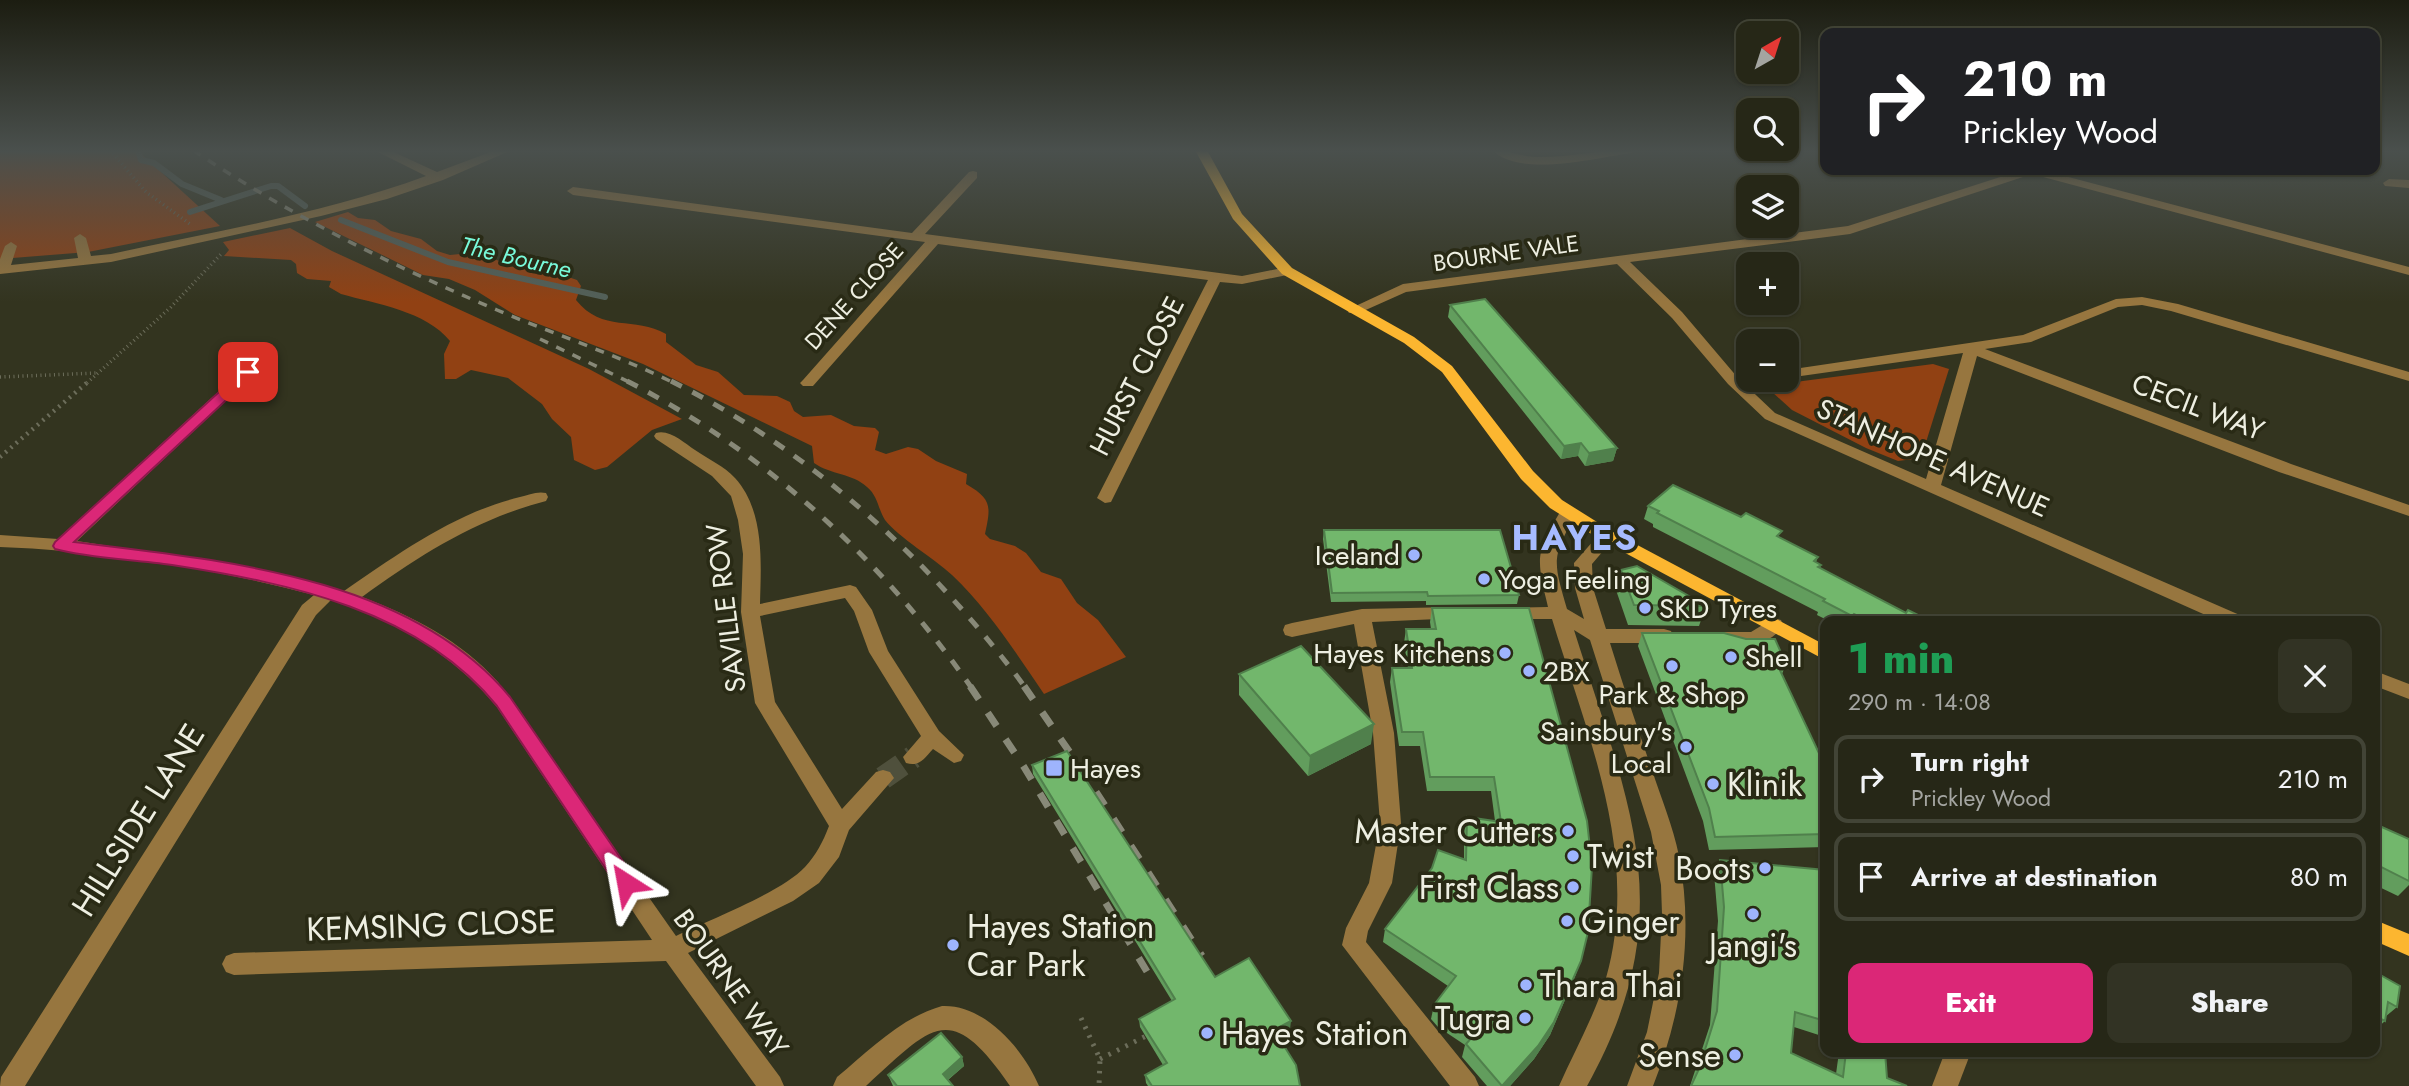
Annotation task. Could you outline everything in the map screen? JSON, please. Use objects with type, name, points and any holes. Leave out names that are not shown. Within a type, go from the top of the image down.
[{"type":"main road","points":[[1229,201],[1237,216],[1287,271],[1409,340],[1447,369],[1527,475],[1544,494],[1568,513],[1820,650]]},
{"type":"main road","points":[[2380,932],[2409,945]]},
{"type":"street","points":[[1,270],[85,261],[213,238],[364,201]]},
{"type":"street","points":[[645,201],[1241,280],[1287,271]]},
{"type":"street","points":[[915,237],[949,201]]},
{"type":"street","name":"BOURNE VALE","points":[[1354,310],[1403,288],[1850,230],[1938,201]]},
{"type":"street","points":[[2146,201],[2409,271]]},
{"type":"street","points":[[80,238],[85,261]]},
{"type":"street","name":"DENE CLOSE","points":[[808,383],[934,240]]},
{"type":"street","points":[[1,270],[12,246]]},
{"type":"street","name":"STANHOPE AVENUE","points":[[1619,260],[1736,375]]},
{"type":"street","name":"HURST CLOSE","points":[[1105,498],[1216,277]]},
{"type":"street","points":[[1799,372],[2026,339],[2116,303],[2142,301],[2173,307],[2409,377]]},
{"type":"street","points":[[1932,488],[1956,410],[1970,349]]},
{"type":"street","name":"CECIL WAY","points":[[1970,349],[2285,468],[2409,511]]},
{"type":"street","points":[[61,546],[248,372]]},
{"type":"street","name":"STANHOPE AVENUE","points":[[1751,392],[1770,416],[2224,616]]},
{"type":"street","name":"SAVILLE ROW","points":[[662,436],[718,472],[739,496],[747,520],[752,554],[750,612],[765,703],[840,825]]},
{"type":"street","name":"HILLSIDE LANE","points":[[10,1086],[309,610],[477,516],[515,502],[540,497]]},
{"type":"street","points":[[1568,513],[1554,533],[1546,555],[1547,568],[1614,795],[1628,864],[1630,890],[1626,948],[1617,982],[1589,1055],[1572,1086]]},
{"type":"street","points":[[1607,536],[1586,557],[1582,569],[1584,588],[1662,835],[1672,889],[1674,922],[1667,997],[1659,1033],[1640,1086]]},
{"type":"street","name":"BOURNE WAY","points":[[2,543],[61,546],[199,564],[283,580],[337,596],[445,645],[486,681],[504,702],[672,950],[771,1086]]},
{"type":"street","points":[[750,612],[850,591],[863,610],[879,652],[932,737],[954,755]]},
{"type":"street","points":[[1292,630],[1362,616],[1559,613],[1598,636],[1688,636]]},
{"type":"street","points":[[1362,616],[1384,748],[1391,819],[1383,875],[1373,903],[1354,935],[1354,944],[1466,1086]]},
{"type":"street","points":[[1709,636],[1743,640],[1763,636],[1774,625]]},
{"type":"street","points":[[2380,680],[2409,692]]},
{"type":"street","points":[[913,757],[932,737]]},
{"type":"street","points":[[672,950],[785,894],[811,876],[831,850],[840,825],[883,778]]},
{"type":"street","name":"KEMSING CLOSE","points":[[234,964],[672,950]]},
{"type":"street","points":[[846,1086],[916,1029],[929,1021],[944,1017],[959,1019],[980,1030],[992,1041],[1026,1086]]},
{"type":"street","points":[[1945,1086],[1956,1057]]},
{"type":"path","points":[[0,457],[98,373],[194,284],[223,251],[213,238],[152,201]]},
{"type":"path","points":[[0,377],[98,373]]},
{"type":"path","points":[[1081,1018],[1100,1059],[1099,1086]]},
{"type":"path","points":[[1100,1059],[1146,1036]]},
{"type":"shaded area","points":[[0,201],[192,201],[220,226],[88,252],[0,259]]},
{"type":"shaded area","points":[[348,212],[358,218],[375,220],[391,231],[421,239],[437,251],[450,255],[470,253],[490,257],[513,267],[551,271],[577,280],[581,286],[576,300],[586,310],[608,321],[643,326],[666,334],[666,342],[696,365],[718,372],[744,395],[777,396],[790,402],[794,411],[803,417],[831,415],[854,426],[875,428],[879,432],[875,450],[886,454],[908,447],[918,449],[936,461],[967,474],[966,484],[981,494],[988,504],[985,534],[990,539],[1015,546],[1026,553],[1041,572],[1061,579],[1077,603],[1098,620],[1126,657],[1044,694],[1001,632],[965,588],[891,527],[873,494],[861,482],[814,463],[812,446],[643,364],[515,315],[475,290],[449,279],[423,275],[315,222]]},
{"type":"shaded area","points":[[290,228],[332,251],[589,369],[682,419],[652,430],[607,467],[595,470],[574,460],[571,437],[552,419],[542,404],[508,378],[471,370],[456,379],[445,379],[444,354],[450,341],[428,322],[400,310],[341,294],[329,287],[331,281],[307,279],[297,273],[296,264],[291,260],[224,256],[229,250],[223,242]]},
{"type":"shaded area","points":[[1933,364],[1949,369],[1921,458],[1898,461],[1866,448],[1792,410],[1772,392],[1799,392],[1799,382]]},
{"type":"building","points":[[1485,299],[1617,448],[1589,453],[1581,443],[1564,446],[1450,305]]},
{"type":"building","points":[[1673,485],[1741,517],[1746,513],[1782,531],[1777,536],[1818,557],[1814,561],[1821,565],[1818,567],[1906,613],[1908,610],[1920,616],[1852,616],[1823,601],[1825,599],[1648,506]]},
{"type":"building","name":"Iceland","points":[[1324,530],[1500,530],[1519,595],[1332,593]]},
{"type":"building","points":[[1637,566],[1706,606],[1634,605],[1621,570]]},
{"type":"building","points":[[1432,608],[1529,608],[1587,821],[1592,866],[1588,932],[1581,961],[1554,1022],[1538,1046],[1502,1086],[1466,1044],[1474,1035],[1441,1014],[1434,1005],[1456,976],[1385,929],[1432,868],[1438,850],[1466,860],[1467,817],[1501,822],[1494,777],[1430,777],[1423,732],[1402,732],[1392,668],[1412,668],[1406,629],[1436,629]]},
{"type":"building","points":[[1642,633],[1724,633],[1746,639],[1775,639],[1786,664],[1777,664],[1820,755],[1820,834],[1715,837],[1709,808]]},
{"type":"building","points":[[1301,646],[1374,724],[1310,756],[1239,674]]},
{"type":"building","points":[[1067,751],[1215,977],[1249,958],[1291,1021],[1274,1030],[1296,1065],[1300,1086],[1152,1086],[1145,1075],[1167,1063],[1139,1019],[1175,999],[1032,765]]},
{"type":"building","points":[[2380,826],[2409,839],[2409,881],[2380,866]]},
{"type":"building","points":[[1720,860],[1820,870],[1820,1020],[1795,1012],[1791,1053],[1843,1077],[1845,1057],[1885,1057],[1887,1078],[1907,1086],[1691,1086],[1717,1011],[1724,907]]},
{"type":"building","points":[[2380,975],[2400,986],[2397,1007],[2388,1002],[2385,1021],[2380,1018]]},
{"type":"building","points":[[941,1033],[962,1057],[943,1074],[953,1086],[897,1086],[888,1075]]},
{"type":"waterway","name":"The Bourne","points":[[190,212],[225,201]]},
{"type":"waterway","name":"The Bourne","points":[[298,201],[305,206]]},
{"type":"waterway","name":"The Bourne","points":[[341,220],[448,262],[605,297]]},
{"type":"tunnel","points":[[883,778],[913,757]]},
{"type":"railway","points":[[274,201],[418,275],[674,383]]},
{"type":"railway","points":[[540,339],[628,381]]},
{"type":"railway","points":[[628,381],[727,441],[818,513],[899,595],[971,687]]},
{"type":"railway","points":[[671,381],[723,409],[773,441],[866,513],[950,596],[1025,687]]},
{"type":"railway","points":[[970,686],[1024,767],[1152,980]]},
{"type":"railway","points":[[1024,686],[1082,770],[1202,956]]},
{"type":"place","name":"Iceland","points":[[1414,555]]},
{"type":"place","name":"Yoga Feeling","points":[[1484,579]]},
{"type":"place","name":"SKD Tyres","points":[[1645,608]]},
{"type":"place","name":"Hayes Kitchens","points":[[1505,653]]},
{"type":"place","name":"Shell","points":[[1731,657]]},
{"type":"place","name":"Park & Shop","points":[[1672,666]]},
{"type":"place","name":"2BX","points":[[1529,671]]},
{"type":"place","name":"Sainsbury's Local","points":[[1686,747]]},
{"type":"place","name":"Hayes","points":[[1054,768]]},
{"type":"place","name":"Klinik","points":[[1713,784]]},
{"type":"place","name":"Master Cutters","points":[[1568,831]]},
{"type":"place","name":"Twist","points":[[1573,856]]},
{"type":"place","name":"Boots","points":[[1765,868]]},
{"type":"place","name":"First Class","points":[[1573,887]]},
{"type":"place","name":"Jangi's","points":[[1753,914]]},
{"type":"place","name":"Ginger","points":[[1567,921]]},
{"type":"place","name":"Hayes Station Car Park","points":[[953,945]]},
{"type":"place","name":"Thara Thai","points":[[1526,985]]},
{"type":"place","name":"Tugra","points":[[1525,1018]]},
{"type":"place","name":"Hayes Station","points":[[1207,1033]]},
{"type":"place","name":"Sense","points":[[1735,1055]]},
{"type":"district","name":"HAYES","points":[[1575,538]]},
{"type":"route","points":[[248,372],[61,546],[173,560],[283,580],[346,599],[391,617],[445,645],[468,663],[504,702],[626,883]]}]
